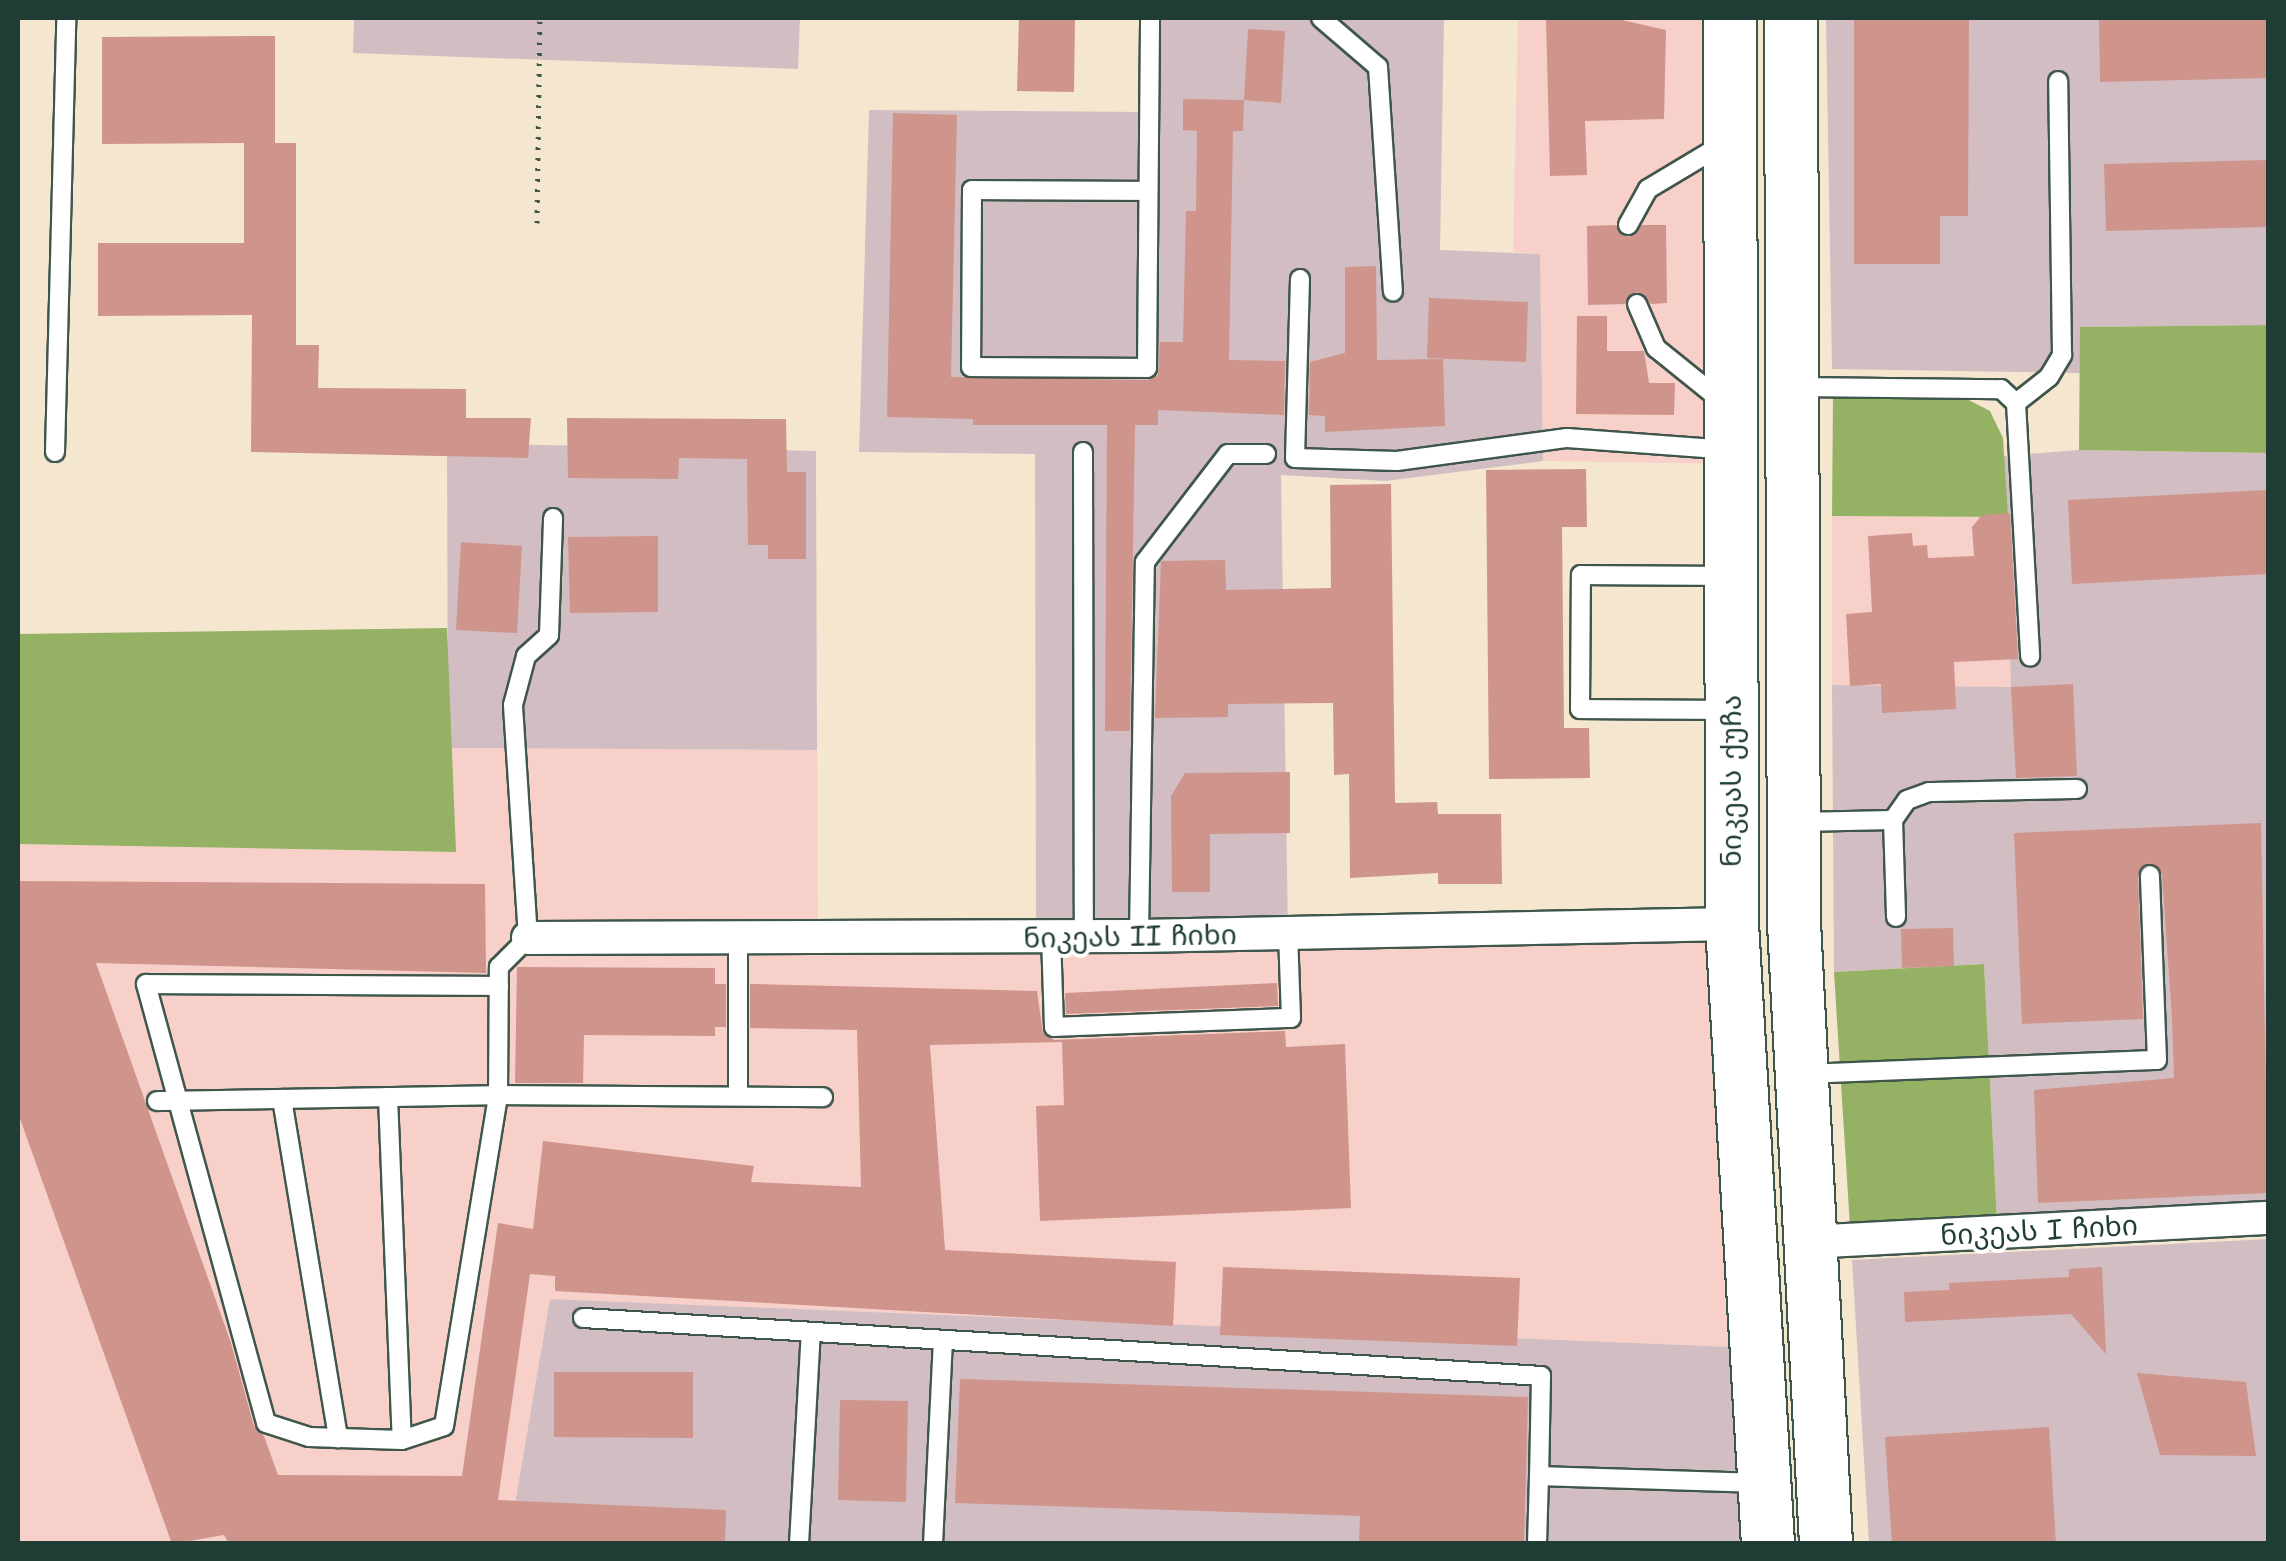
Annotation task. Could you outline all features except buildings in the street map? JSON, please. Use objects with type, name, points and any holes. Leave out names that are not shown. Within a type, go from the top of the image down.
[{"type":"main road","name":"ნიკეას ქუჩა","points":[[1730,18],[1732,924],[1768,1544]]},
{"type":"main road","points":[[1792,18],[1794,822],[1801,1074],[1826,1544]]},
{"type":"street","name":"ნიკეას II ჩიხი","points":[[528,938],[1139,936],[1732,924]]},
{"type":"street","name":"ნიკეას I ჩიხი","points":[[1810,1242],[2268,1218]]},
{"type":"lane","points":[[55,452],[66,18]]},
{"type":"lane","points":[[1148,191],[972,190],[971,367],[1148,368],[1150,18]]},
{"type":"lane","points":[[1321,18],[1378,67],[1393,291]]},
{"type":"lane","points":[[2016,403],[2048,377],[2062,356],[2058,81]]},
{"type":"lane","points":[[1628,225],[1648,189],[1730,141]]},
{"type":"lane","points":[[1300,280],[1295,458],[1397,461],[1567,438],[1729,428]]},
{"type":"lane","points":[[1637,304],[1656,348],[1700,389],[1729,428]]},
{"type":"lane","points":[[1792,387],[2001,389],[2016,403],[2030,657]]},
{"type":"lane","points":[[1083,452],[1067,936],[1054,1027],[1291,1018],[1288,934]]},
{"type":"lane","points":[[1139,936],[1145,562],[1228,454],[1266,454]]},
{"type":"lane","points":[[499,986],[146,984],[266,1424],[338,1438],[402,1440],[444,1426],[498,1095],[499,986],[499,967],[528,938],[513,705],[526,656],[549,635],[553,518]]},
{"type":"lane","points":[[1731,576],[1582,574],[1580,708],[1731,710]]},
{"type":"lane","points":[[1896,917],[1893,820],[1907,800],[1930,792],[2077,788]]},
{"type":"lane","points":[[1794,822],[1893,820]]},
{"type":"lane","points":[[1801,1074],[2157,1060],[2150,875]]},
{"type":"lane","points":[[738,937],[738,1096]]},
{"type":"lane","points":[[158,1101],[498,1095],[823,1097]]},
{"type":"lane","points":[[388,1097],[402,1440]]},
{"type":"lane","points":[[282,1099],[338,1438]]},
{"type":"lane","points":[[583,1318],[1541,1376],[1537,1544]]},
{"type":"lane","points":[[799,1544],[811,1332]]},
{"type":"lane","points":[[933,1544],[944,1340]]},
{"type":"lane","points":[[1539,1476],[1764,1484]]},
{"type":"path","points":[[536,224],[540,18]]},
{"type":"shaded area","points":[[354,18],[800,18],[798,69],[353,53]]},
{"type":"shaded area","points":[[1150,18],[1444,18],[1440,250],[1540,254],[1543,461],[1385,481],[1281,475],[1288,934],[1036,937],[1035,454],[859,452],[869,110],[1148,112]]},
{"type":"shaded area","points":[[1518,18],[1730,18],[1730,464],[1543,461],[1540,254],[1513,252]]},
{"type":"shaded area","points":[[1826,18],[2268,18],[2268,325],[2080,327],[2080,373],[1832,369]]},
{"type":"shaded area","points":[[447,443],[816,451],[817,750],[448,748]]},
{"type":"shaded area","points":[[2079,450],[2268,453],[2268,1200],[1997,1221],[1984,964],[1834,972],[1832,685],[2011,687],[2004,456]]},
{"type":"shaded area","points":[[1832,516],[2008,517],[2012,688],[1832,685]]},
{"type":"shaded area","points":[[448,748],[817,750],[818,936],[1732,924],[1757,1348],[550,1299],[508,1543],[18,1544],[18,844],[455,852]]},
{"type":"shaded area","points":[[2268,1239],[2268,1543],[1869,1543],[1852,1260]]},
{"type":"shaded area","points":[[550,1299],[1757,1348],[1768,1543],[508,1544]]},
{"type":"green space","points":[[2268,325],[2268,453],[2079,450],[2080,327]]},
{"type":"green space","points":[[1833,397],[1963,397],[1990,411],[2003,438],[2008,517],[1832,516]]},
{"type":"green space","points":[[447,628],[456,852],[18,844],[18,634]]},
{"type":"green space","points":[[1984,964],[1997,1221],[1850,1227],[1834,972]]}]
